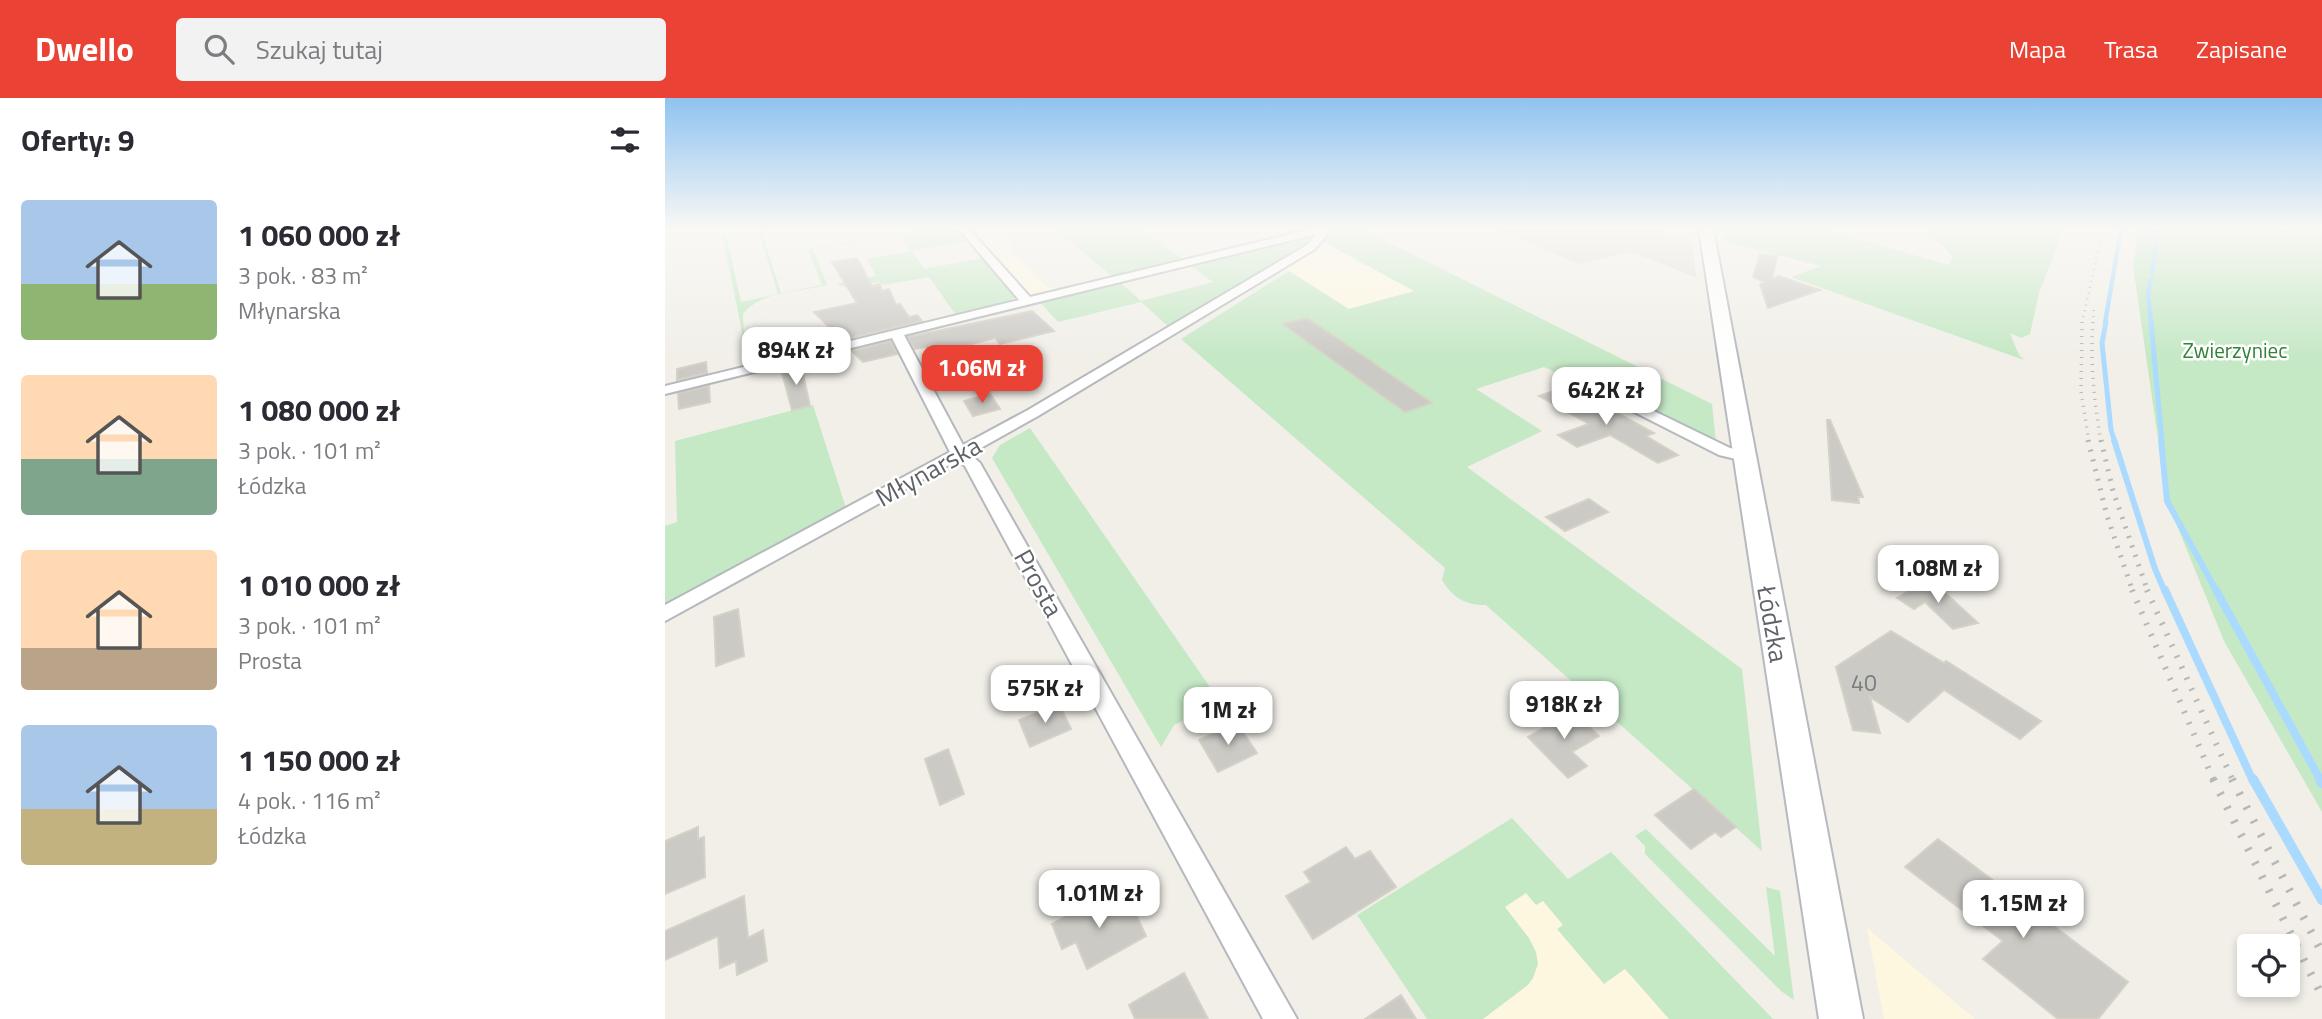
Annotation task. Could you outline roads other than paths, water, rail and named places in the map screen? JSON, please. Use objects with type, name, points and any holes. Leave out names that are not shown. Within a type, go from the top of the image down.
[{"type":"main road","name":"Łódzka","points":[[1713,272],[1841,1019]]},
{"type":"street","points":[[1002,272],[1027,301]]},
{"type":"street","points":[[665,390],[1146,272]]},
{"type":"street","name":"Młynarska","points":[[665,614],[959,453],[1116,364],[1269,272]]},
{"type":"street","name":"Prosta","points":[[896,333],[959,453],[972,463],[1281,1019]]},
{"type":"street","points":[[1588,383],[1725,452],[1744,456]]},
{"type":"waterway","points":[[2105,323],[2114,272]]},
{"type":"waterway","points":[[2151,279],[2148,293],[2151,323]]},
{"type":"waterway","points":[[2106,322],[2102,343],[2111,430],[2115,442]]},
{"type":"waterway","points":[[2151,322],[2162,442]]},
{"type":"waterway","points":[[2114,440],[2155,569],[2165,592]]},
{"type":"waterway","points":[[2161,440],[2167,501],[2217,592]]},
{"type":"waterway","points":[[2165,590],[2253,781]]},
{"type":"waterway","points":[[2216,590],[2321,781]]},
{"type":"waterway","points":[[2253,779],[2322,900]]},
{"type":"railway","points":[[2082,323],[2093,272]]},
{"type":"railway","points":[[2093,323],[2094,305]]},
{"type":"railway","points":[[2082,322],[2081,391],[2089,442]]},
{"type":"railway","points":[[2093,322],[2093,382],[2101,442]]},
{"type":"railway","points":[[2088,440],[2107,516],[2133,592]]},
{"type":"railway","points":[[2101,440],[2113,491],[2148,592]]},
{"type":"railway","points":[[2132,590],[2214,781]]},
{"type":"railway","points":[[2147,590],[2233,780]]},
{"type":"railway","points":[[2233,780],[2322,953]]},
{"type":"railway","points":[[2214,781],[2322,996]]},
{"type":"park label","name":"Zwierzyniec","points":[[2235,350]]}]
